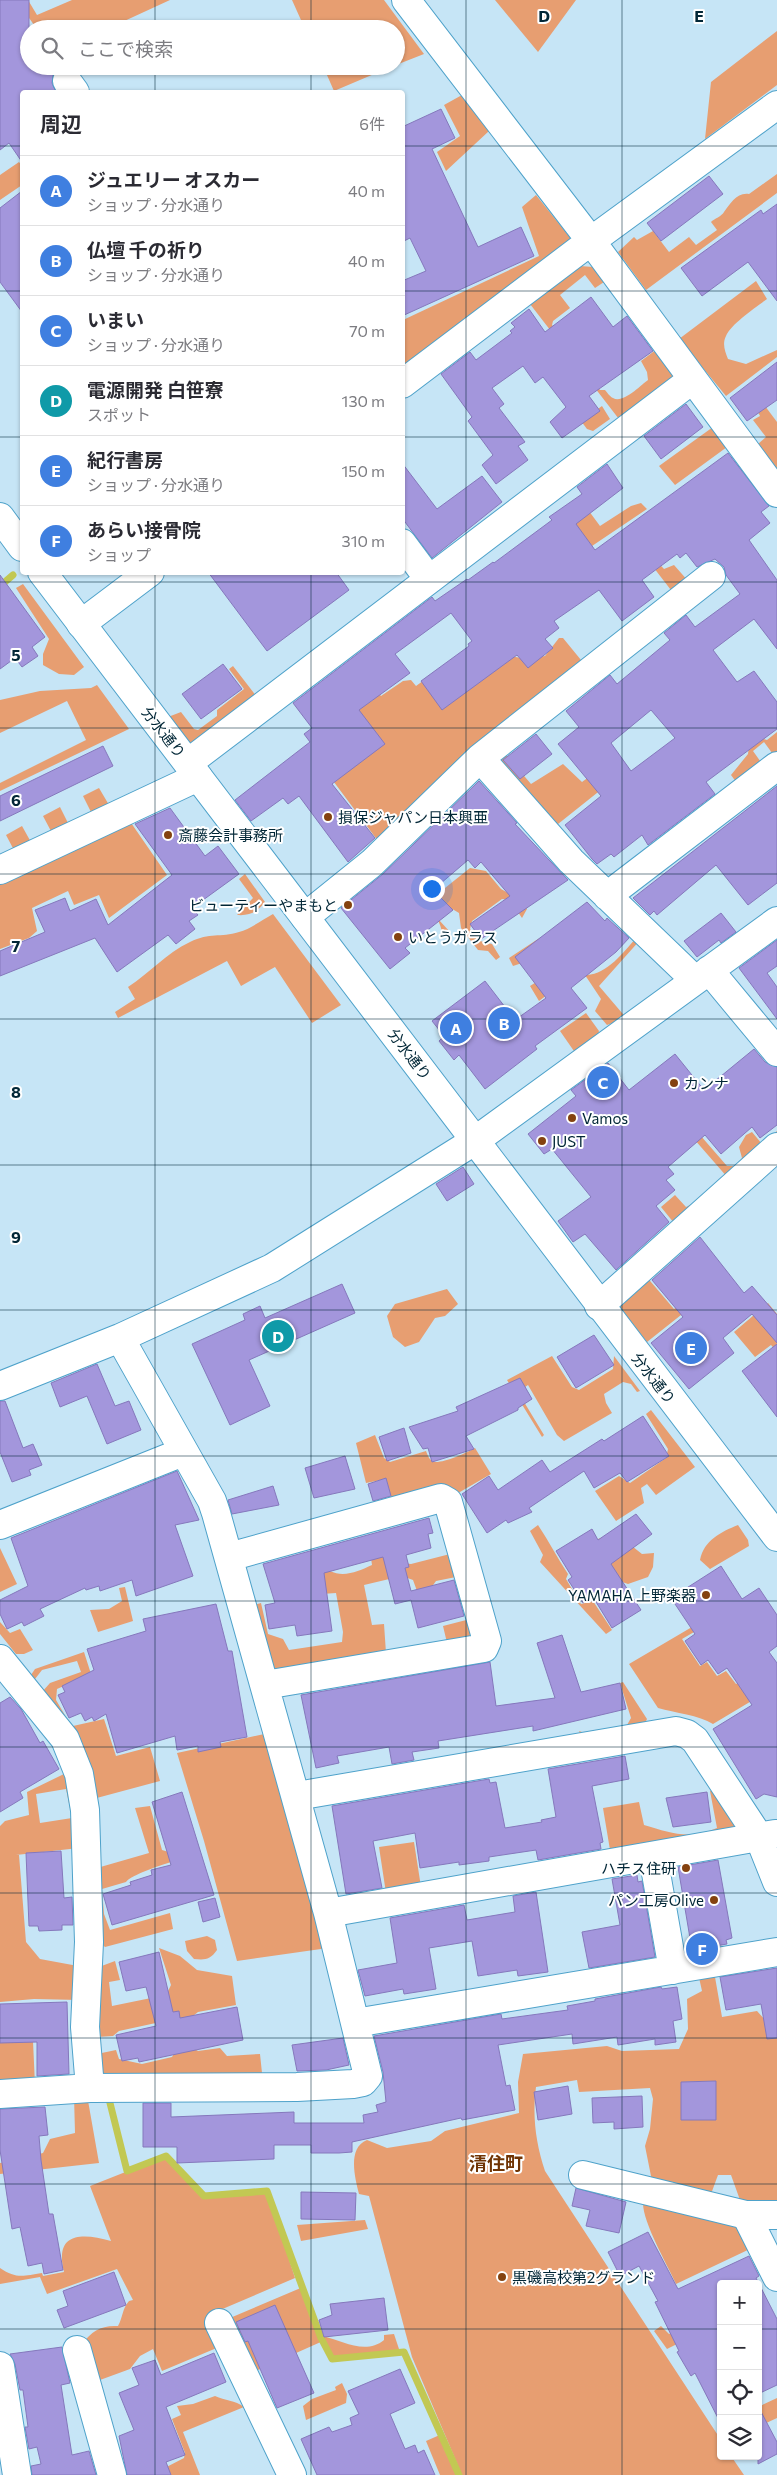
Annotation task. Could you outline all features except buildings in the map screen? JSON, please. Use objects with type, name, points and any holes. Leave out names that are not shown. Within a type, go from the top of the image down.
[{"type":"street","points":[[406,0],[591,242],[777,493]]},
{"type":"street","points":[[405,382],[591,242],[773,116]]},
{"type":"street","points":[[0,870],[193,770],[428,578],[693,379]]},
{"type":"street","points":[[0,517],[20,544]]},
{"type":"street","points":[[405,547],[428,578]]},
{"type":"street","name":"分水通り","points":[[44,575],[476,1140],[599,1306],[777,1537]]},
{"type":"street","points":[[81,624],[146,575]]},
{"type":"street","points":[[305,916],[372,863],[480,758],[711,576]]},
{"type":"street","points":[[480,758],[571,861],[607,896],[702,975],[777,1052]]},
{"type":"street","points":[[607,896],[777,766]]},
{"type":"street","points":[[0,1386],[120,1338],[272,1268],[476,1140],[777,921]]},
{"type":"street","points":[[599,1306],[777,1147]]},
{"type":"street","points":[[0,2094],[90,2088],[297,2087],[364,2082],[369,2070],[355,2023],[297,1796],[212,1501],[120,1338]]},
{"type":"street","points":[[0,1525],[183,1452]]},
{"type":"street","points":[[229,1557],[441,1498],[448,1502],[451,1511],[487,1641],[484,1648],[265,1685]]},
{"type":"street","points":[[0,1659],[65,1739],[78,1774],[85,1810],[89,1942],[85,2027],[90,2088]]},
{"type":"street","points":[[297,1796],[676,1731],[686,1734],[695,1740],[768,1835],[777,1882]]},
{"type":"street","points":[[328,1913],[768,1835]]},
{"type":"street","points":[[653,1856],[673,1970]]},
{"type":"street","points":[[355,2023],[777,1952]]},
{"type":"street","points":[[583,2175],[746,2215],[777,2215]]},
{"type":"street","points":[[746,2215],[777,2276]]},
{"type":"street","points":[[219,2323],[292,2475]]},
{"type":"street","points":[[77,2350],[112,2475]]},
{"type":"street","points":[[0,2366],[17,2475]]},
{"type":"shaded area","points":[[16,0],[28,0],[37,15],[72,0],[170,0],[127,20],[30,20]]},
{"type":"shaded area","points":[[292,0],[384,0],[399,20],[301,20]]},
{"type":"shaded area","points":[[495,0],[576,0],[538,52]]},
{"type":"shaded area","points":[[405,28],[424,54],[405,61]]},
{"type":"shaded area","points":[[777,31],[777,85],[705,139],[711,82]]},
{"type":"shaded area","points":[[327,75],[372,75],[336,90],[334,90]]},
{"type":"shaded area","points":[[462,95],[489,131],[446,171],[437,152],[460,136],[444,105]]},
{"type":"shaded area","points":[[19,162],[20,163],[20,186],[0,200],[0,175]]},
{"type":"shaded area","points":[[777,174],[777,193],[646,290],[618,252],[634,237],[637,240],[653,231],[669,252],[689,237],[696,245],[717,230],[711,222],[723,213],[734,199],[741,195],[749,194]]},
{"type":"shaded area","points":[[536,195],[572,240],[405,365],[405,319],[539,256],[522,207]]},
{"type":"shaded area","points":[[580,266],[593,267],[604,282],[595,288],[585,275],[560,295],[570,308],[553,321],[552,325],[600,390],[605,390],[617,399],[632,393],[648,380],[647,372],[641,361],[657,349],[674,372],[671,386],[622,423],[530,304]]},
{"type":"shaded area","points":[[756,281],[767,299],[733,326],[724,342],[725,350],[728,359],[746,364],[777,350],[777,357],[726,396],[679,339]]},
{"type":"shaded area","points":[[602,406],[610,419],[593,431],[587,429],[581,421]]},
{"type":"shaded area","points":[[765,406],[777,422],[777,468],[774,470],[758,444],[766,437],[753,420],[760,416],[758,412]]},
{"type":"shaded area","points":[[713,427],[727,447],[675,485],[659,466]]},
{"type":"shaded area","points":[[583,503],[600,526],[631,506],[641,503],[647,509],[592,546],[568,515]]},
{"type":"shaded area","points":[[651,555],[664,569],[674,565],[689,582],[674,594],[647,559]]},
{"type":"shaded area","points":[[23,584],[84,667],[74,675],[59,674],[43,665],[43,654],[49,639],[16,588]]},
{"type":"shaded area","points":[[559,638],[563,638],[581,660],[578,668],[381,845],[316,758],[324,731],[373,700],[360,678],[363,676],[381,696],[403,681],[411,680],[416,686],[468,648],[526,659],[545,656]]},
{"type":"shaded area","points":[[233,666],[257,697],[198,743],[187,742],[168,717],[181,712],[194,729],[198,730],[217,716],[217,710],[244,689],[229,669]]},
{"type":"shaded area","points":[[97,685],[129,729],[0,791],[0,783],[86,740],[67,701],[0,733],[0,700],[40,691],[91,688]]},
{"type":"shaded area","points":[[777,732],[777,755],[775,757],[764,742],[753,751],[763,765],[739,786],[731,775],[748,754],[749,746],[760,738],[767,740]]},
{"type":"shaded area","points":[[502,750],[531,784],[563,764],[582,782],[605,765],[617,777],[553,828],[490,760]]},
{"type":"shaded area","points":[[99,788],[109,805],[92,814],[83,796]]},
{"type":"shaded area","points":[[60,807],[69,825],[52,833],[43,816]]},
{"type":"shaded area","points":[[127,817],[167,875],[109,918],[99,895],[74,905],[68,891],[32,908],[37,931],[29,938],[0,949],[0,873],[32,858],[38,868]]},
{"type":"shaded area","points":[[22,826],[32,844],[15,852],[6,835]]},
{"type":"shaded area","points":[[470,868],[486,871],[501,889],[526,903],[527,909],[522,918],[510,900],[502,899],[472,921],[470,929],[480,941],[492,944],[500,957],[496,960],[488,951],[478,950],[461,928],[459,913],[449,907],[439,920],[450,932],[443,937],[438,921],[423,899],[436,890],[445,888]]},
{"type":"shaded area","points":[[245,874],[265,902],[253,913],[237,915],[253,898],[239,879]]},
{"type":"shaded area","points":[[273,914],[341,1005],[312,1023],[275,967],[241,986],[227,961],[118,1018],[115,1012],[135,999],[128,987],[173,952],[197,939],[243,931]]},
{"type":"shaded area","points":[[556,933],[571,959],[587,975],[594,974],[608,967],[636,938],[641,939],[599,986],[628,1020],[621,1020],[607,1025],[595,1011],[601,999],[583,972],[575,974],[539,1001],[530,986],[560,967],[522,963],[513,966],[509,958],[538,939]]},
{"type":"shaded area","points":[[586,1013],[599,1031],[597,1038],[576,1054],[560,1031]]},
{"type":"shaded area","points":[[687,1120],[727,1166],[736,1166],[742,1158],[739,1147],[746,1135],[752,1132],[762,1144],[777,1131],[777,1138],[728,1178],[694,1139]]},
{"type":"shaded area","points":[[675,1195],[686,1207],[698,1201],[674,1223],[661,1207]]},
{"type":"shaded area","points":[[645,1275],[674,1309],[709,1280],[715,1288],[647,1342],[619,1306]]},
{"type":"shaded area","points":[[447,1289],[458,1304],[445,1316],[435,1318],[419,1342],[405,1347],[393,1337],[387,1316],[395,1304]]},
{"type":"shaded area","points":[[768,1303],[777,1314],[777,1352],[771,1345],[755,1357],[734,1332]]},
{"type":"shaded area","points":[[552,1356],[572,1387],[579,1390],[613,1369],[614,1356],[640,1391],[637,1392],[631,1384],[623,1382],[604,1394],[606,1403],[612,1413],[564,1441],[557,1435],[528,1385],[518,1392],[544,1435],[542,1437],[507,1380]]},
{"type":"shaded area","points":[[651,1410],[695,1467],[656,1495],[647,1484],[641,1488],[644,1503],[616,1521],[595,1491],[619,1476],[630,1483],[666,1458],[668,1449],[646,1414]]},
{"type":"shaded area","points":[[375,1435],[384,1458],[390,1462],[426,1451],[432,1461],[440,1462],[475,1448],[491,1474],[453,1496],[392,1501],[386,1479],[366,1483],[356,1443]]},
{"type":"shaded area","points":[[538,1525],[568,1574],[566,1579],[581,1604],[593,1601],[612,1630],[606,1634],[540,1562],[543,1555],[530,1531]]},
{"type":"shaded area","points":[[738,1525],[748,1540],[749,1546],[710,1569],[700,1560],[705,1547],[720,1534]]},
{"type":"shaded area","points":[[603,1537],[628,1543],[642,1554],[654,1553],[653,1567],[648,1577],[628,1584],[587,1570],[608,1556],[598,1539]]},
{"type":"shaded area","points":[[377,1543],[385,1561],[411,1564],[454,1553],[461,1576],[436,1581],[431,1588],[417,1591],[413,1580],[402,1576],[364,1585],[372,1625],[384,1624],[386,1653],[276,1673],[268,1662],[251,1606],[261,1603],[268,1634],[283,1639],[289,1650],[342,1642],[343,1632],[336,1593],[292,1596],[327,1562],[330,1571],[341,1574],[357,1571],[372,1565],[369,1544]]},
{"type":"shaded area","points":[[0,1548],[17,1584],[0,1592]]},
{"type":"shaded area","points":[[125,1587],[133,1621],[98,1632],[90,1610],[109,1609],[122,1601],[119,1588]]},
{"type":"shaded area","points":[[709,1617],[713,1621],[682,1639],[700,1666],[707,1662],[717,1676],[726,1671],[736,1684],[761,1668],[775,1687],[713,1724],[694,1716],[658,1708],[629,1664]]},
{"type":"shaded area","points":[[474,1618],[479,1634],[448,1647],[443,1626]]},
{"type":"shaded area","points":[[0,1622],[10,1633],[20,1629],[33,1650],[24,1654],[16,1654],[0,1634]]},
{"type":"shaded area","points":[[84,1652],[91,1674],[57,1689],[56,1700],[69,1722],[66,1722],[42,1692],[50,1683],[81,1672],[77,1661],[42,1670],[35,1679],[31,1675],[35,1669]]},
{"type":"shaded area","points":[[623,1682],[647,1719],[643,1727],[582,1739],[579,1731],[588,1734],[627,1725],[631,1718],[620,1683]]},
{"type":"shaded area","points":[[104,1719],[116,1756],[150,1747],[160,1781],[93,1799],[90,1797],[73,1726]]},
{"type":"shaded area","points":[[269,1733],[328,1948],[237,1961],[204,1841],[177,1753]]},
{"type":"shaded area","points":[[66,1773],[79,1848],[16,1855],[19,1855],[26,1942],[40,1959],[78,1966],[80,2000],[34,1999],[0,2002],[0,1826],[5,1821],[29,1815],[27,1792]],"holes":[[[66,1789],[72,1818],[40,1823],[36,1794]]]},
{"type":"shaded area","points":[[718,1788],[738,1829],[611,1856],[603,1808],[639,1802],[644,1825],[672,1833],[698,1834],[717,1828],[710,1791]]},
{"type":"shaded area","points":[[150,1806],[162,1850],[172,1853],[174,1861],[141,1873],[126,1882],[102,1889],[104,1914],[110,1930],[170,1913],[173,1929],[105,1947],[100,1942],[97,1868],[149,1853],[135,1808]]},
{"type":"shaded area","points":[[414,1842],[421,1887],[386,1893],[379,1847]]},
{"type":"shaded area","points":[[207,1936],[215,1940],[217,1950],[207,1959],[194,1959],[187,1951],[185,1941]]},
{"type":"shaded area","points":[[159,1948],[180,1956],[197,1970],[232,1976],[236,2005],[198,2012],[193,2016],[191,2047],[198,2051],[220,2048],[227,2056],[260,2054],[262,2073],[102,2084],[97,2054],[116,2050],[119,2059],[142,2064],[172,2057],[176,2050],[165,2021],[119,2031],[113,2036],[97,2037],[99,1967],[115,1961],[120,1980],[109,1982],[112,2006],[156,1997],[168,1991],[171,1985]]},
{"type":"shaded area","name":"黒磯高校第2グランド","points":[[777,1963],[715,1977],[722,2017],[757,2011],[766,2021],[777,2016],[777,2204],[760,2204],[740,2200],[731,2175],[718,2175],[711,2194],[652,2181],[645,2146],[650,2129],[653,2099],[650,2088],[579,2092],[577,2080],[536,2087],[534,2109],[539,2151],[545,2171],[717,2434],[717,2460],[734,2460],[744,2475],[462,2475],[412,2357],[369,2196],[359,2194],[354,2172],[357,2150],[367,2140],[387,2148],[431,2141],[445,2131],[519,2113],[518,2082],[523,2054],[607,2046],[622,2051],[679,2049],[688,2029],[687,1999],[702,1991],[698,1973]],"holes":[[[716,2081],[716,2119],[682,2120],[681,2082]]]},
{"type":"shaded area","points":[[0,2041],[33,2041],[35,2085],[0,2086]]},
{"type":"shaded area","points":[[87,2095],[99,2163],[0,2174],[0,2163],[43,2153],[50,2139],[75,2133],[74,2096]]},
{"type":"shaded area","points":[[166,2156],[204,2196],[267,2191],[295,2278],[206,2316],[219,2347],[162,2371],[153,2349],[140,2356],[130,2369],[100,2380],[92,2378],[82,2344],[97,2330],[118,2326],[127,2304],[133,2300],[117,2269],[47,2294],[40,2277],[0,2284],[0,2268],[20,2276],[42,2273],[43,2276],[64,2272],[63,2249],[73,2238],[90,2237],[111,2241],[90,2186]]},
{"type":"shaded area","points":[[643,2203],[737,2220],[752,2248],[676,2284],[651,2232]]},
{"type":"shaded area","points":[[365,2220],[368,2229],[301,2241],[297,2225]]},
{"type":"shaded area","points":[[303,2287],[323,2336],[362,2347],[377,2344],[384,2340],[384,2335],[394,2334],[400,2352],[332,2359],[323,2341],[251,2373],[230,2318]]},
{"type":"shaded area","points":[[717,2313],[717,2324],[667,2349],[654,2331],[661,2326],[669,2334]]},
{"type":"shaded area","points":[[342,2383],[347,2394],[346,2403],[306,2420],[303,2406],[312,2399],[336,2390],[335,2387]]},
{"type":"shaded area","points":[[215,2396],[244,2407],[183,2432],[200,2475],[151,2475],[184,2458],[185,2453],[172,2419],[181,2415],[177,2406],[193,2404]]},
{"type":"shaded area","points":[[777,2398],[777,2418],[762,2425],[762,2415],[762,2405]]},
{"type":"shaded area","points":[[442,2434],[460,2475],[440,2475],[426,2441]]},
{"type":"waterway","points":[[0,586],[13,575]]},
{"type":"waterway","points":[[108,2095],[127,2171],[166,2156],[204,2196],[267,2191],[321,2338],[332,2359],[404,2352],[459,2475]]},
{"type":"place","name":"損保ジャパン日本興亜","points":[[328,817]]},
{"type":"place","name":"斎藤会計事務所","points":[[168,835]]},
{"type":"place","name":"ビューティーやまもと","points":[[348,905]]},
{"type":"place","name":"いとうガラス","points":[[398,937]]},
{"type":"place","name":"仏壇 千の祈り","points":[[504,1023]]},
{"type":"place","name":"ジュエリー オスカー","points":[[456,1028]]},
{"type":"place","name":"いまい","points":[[603,1082]]},
{"type":"place","name":"カンナ","points":[[674,1083]]},
{"type":"place","name":"Vamos","points":[[572,1118]]},
{"type":"place","name":"JUST","points":[[542,1141]]},
{"type":"place","name":"電源開発 白笹寮","points":[[278,1336]]},
{"type":"place","name":"紀行書房","points":[[691,1348]]},
{"type":"place","name":"YAMAHA 上野楽器","points":[[706,1595]]},
{"type":"place","name":"ハチス住研","points":[[686,1868]]},
{"type":"place","name":"パン工房Olive","points":[[714,1900]]},
{"type":"place","name":"あらい接骨院","points":[[702,1949]]},
{"type":"place","name":"黒磯高校第2グランド","points":[[502,2277]]},
{"type":"district","name":"清住町","points":[[496,2163]]}]
